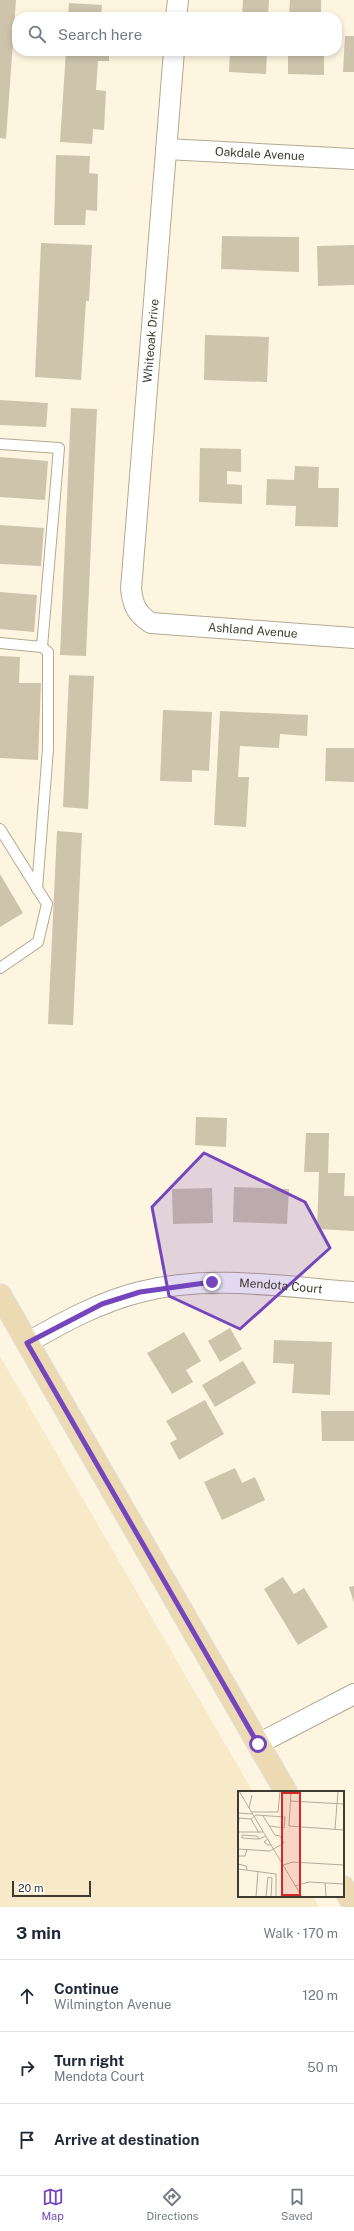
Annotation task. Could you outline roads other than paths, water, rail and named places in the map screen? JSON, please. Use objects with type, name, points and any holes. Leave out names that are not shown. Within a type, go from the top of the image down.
[{"type":"main road","points":[[0,1295],[285,1791]]},
{"type":"main road","points":[[344,1889],[354,1905]]},
{"type":"street","points":[[177,12],[178,0]]},
{"type":"street","name":"Whiteoak Drive","points":[[151,623],[140,616],[132,604],[131,589],[174,56]]},
{"type":"street","name":"Oakdale Avenue","points":[[166,148],[354,159]]},
{"type":"street","name":"Ashland Avenue","points":[[151,623],[354,638]]},
{"type":"street","name":"Mendota Court","points":[[27,1343],[102,1304],[140,1292],[181,1285],[212,1282],[354,1292]]},
{"type":"street","points":[[258,1744],[354,1694]]},
{"type":"lane","points":[[0,444],[59,448],[42,647]]},
{"type":"lane","points":[[0,643],[42,647],[48,652],[48,749],[37,889]]},
{"type":"lane","points":[[0,829],[47,904],[38,942],[0,968]]}]
